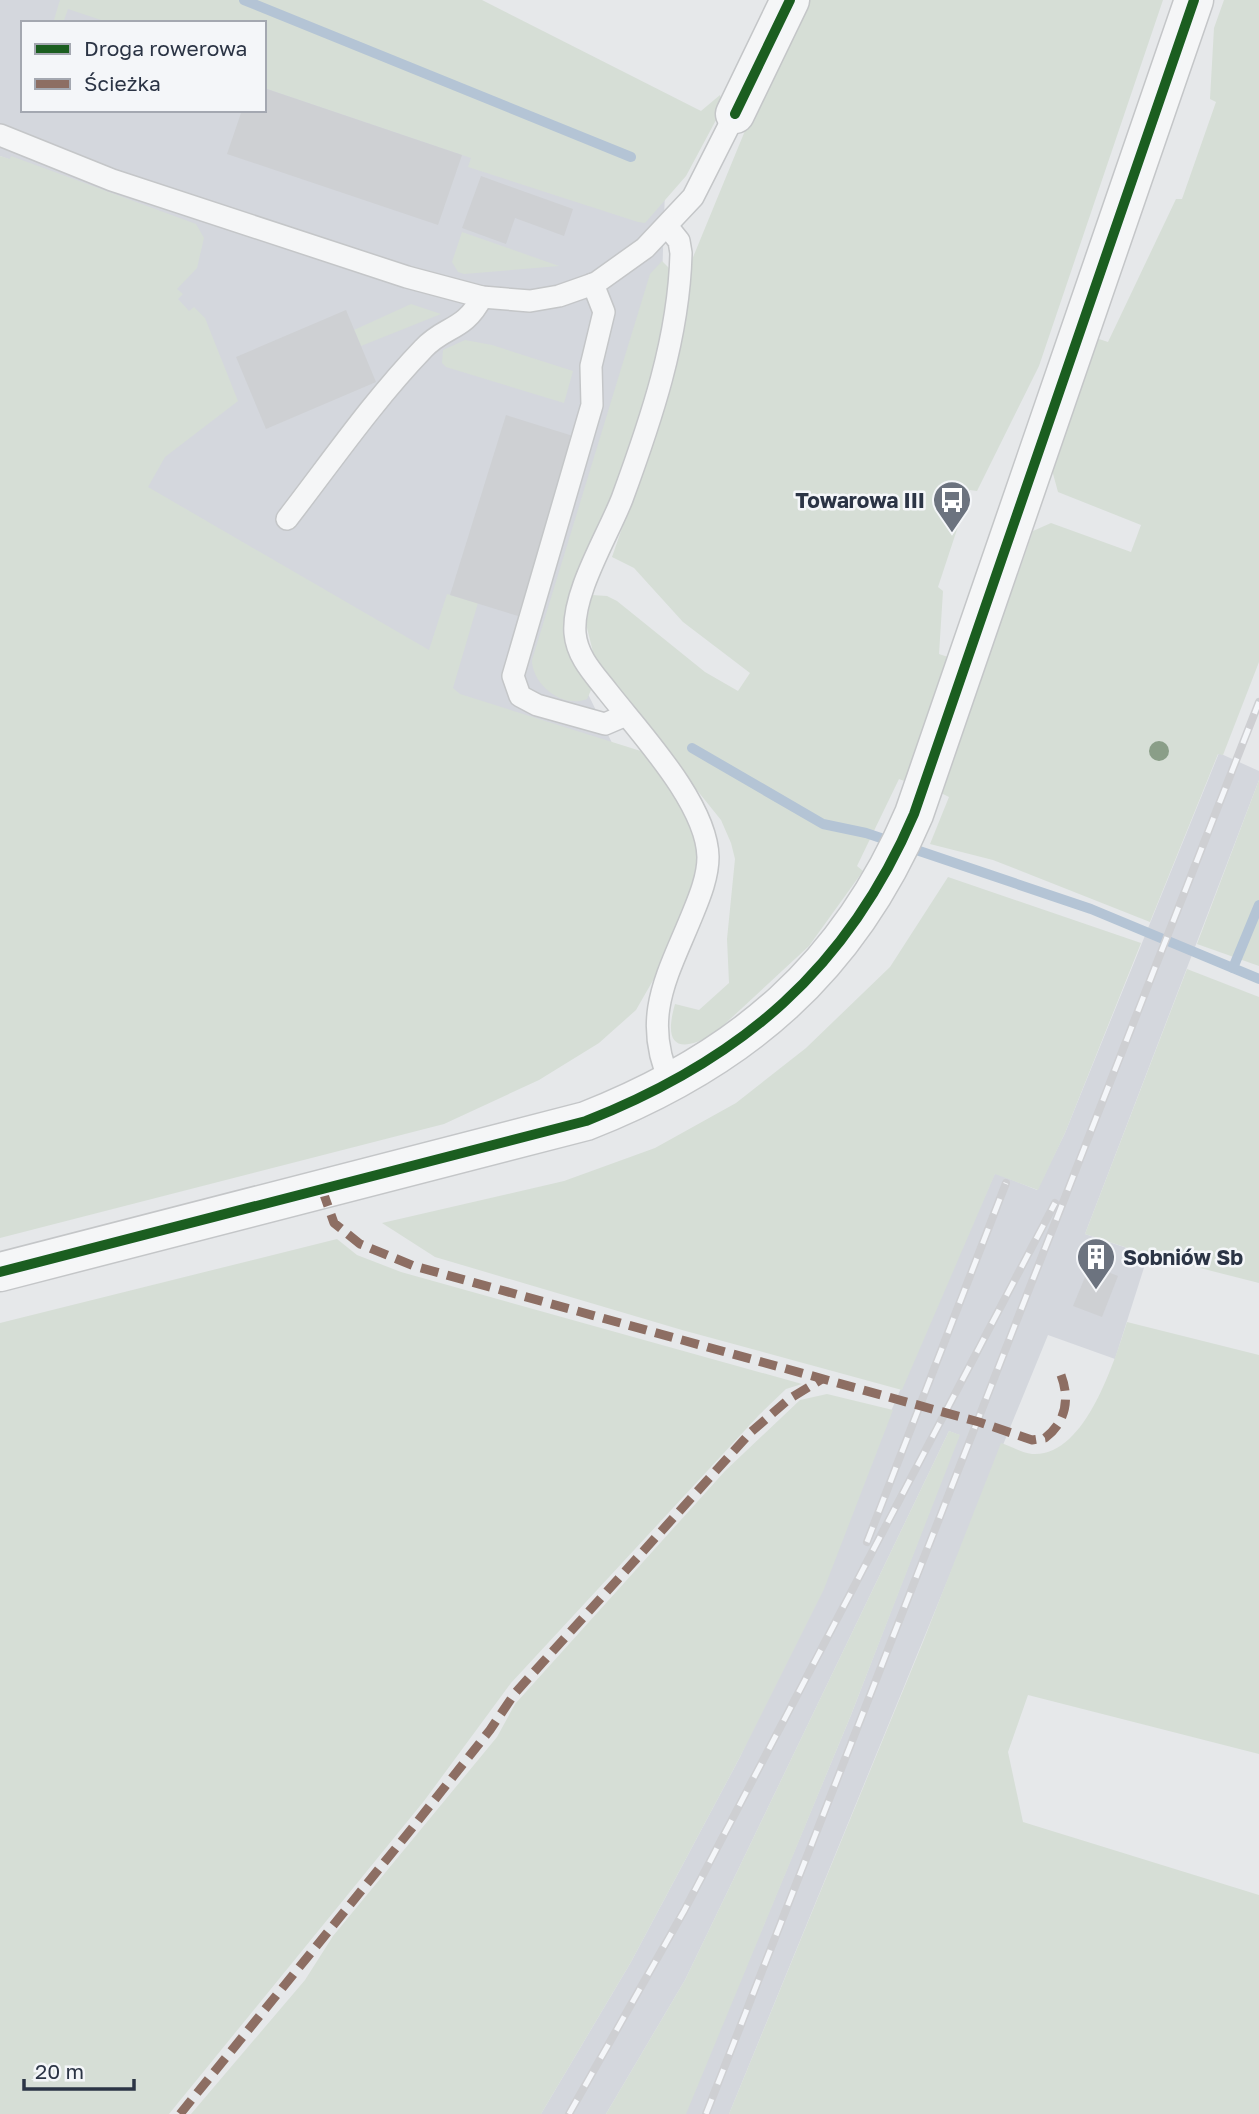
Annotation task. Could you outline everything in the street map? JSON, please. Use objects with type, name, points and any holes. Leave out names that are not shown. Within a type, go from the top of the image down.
[{"type":"street","points":[[735,114],[790,0]]},
{"type":"street","points":[[0,1272],[586,1121],[671,1084],[723,1052],[793,994],[837,945],[871,899],[899,849],[925,787],[1194,0]]},
{"type":"lane","points":[[0,135],[113,180],[407,277],[482,297],[545,299],[593,284],[645,248],[667,226],[705,179],[735,114]]},
{"type":"lane","points":[[667,226],[679,240],[681,253],[670,348],[633,467],[576,618],[576,640],[584,662],[687,794],[698,816],[707,848],[703,886],[662,991],[656,1019],[658,1052],[671,1084]]},
{"type":"lane","points":[[593,284],[604,312],[590,366],[592,405],[513,676],[520,696],[537,705],[605,724],[626,715]]},
{"type":"lane","points":[[287,519],[388,388],[426,346],[469,318],[482,297]]},
{"type":"shaded area","points":[[0,0],[74,0],[136,21],[21,21],[21,112],[266,112],[266,75],[665,190],[660,341],[558,633],[615,749],[449,696],[138,497],[197,321],[171,292],[193,227],[0,156]]},
{"type":"shaded area","points":[[60,0],[482,0],[701,111],[720,95],[723,107],[686,176],[645,223],[468,167],[471,158],[266,89],[266,21],[104,21],[68,9],[64,21],[54,21]]},
{"type":"shaded area","points":[[807,0],[1163,0],[1039,366],[977,491],[970,490],[938,587],[943,591],[939,654],[951,658],[907,782],[899,779],[857,866],[863,871],[809,946],[714,1034],[691,1044],[683,1044],[676,1042],[671,1029],[675,1004],[699,1010],[729,983],[727,939],[735,859],[721,820],[626,702],[594,656],[586,624],[592,595],[607,596],[617,601],[705,672],[738,691],[750,673],[683,622],[634,568],[612,557],[673,381],[689,267],[749,121]]},
{"type":"shaded area","points":[[1224,0],[1259,0],[1259,662],[1223,755],[1218,754],[1150,922],[993,860],[930,844],[949,797],[941,793],[1033,531],[1051,523],[1131,552],[1141,525],[1058,492],[1052,470],[1096,338],[1108,342],[1176,199],[1182,199],[1216,102],[1210,99],[1214,28]]},
{"type":"shaded area","points":[[0,156],[10,159],[11,156],[196,224],[204,238],[197,268],[177,289],[183,294],[178,299],[189,311],[194,307],[205,318],[238,401],[165,457],[148,487],[429,650],[447,594],[478,603],[453,688],[460,694],[647,753],[690,817],[698,855],[691,891],[671,949],[636,1010],[599,1043],[539,1080],[444,1124],[0,1238]]},
{"type":"shaded area","points":[[462,232],[559,266],[464,274],[458,272],[452,262]]},
{"type":"shaded area","points":[[662,261],[672,271],[665,329],[653,381],[566,623],[591,690],[587,699],[568,701],[550,693],[543,686],[533,669],[532,660],[650,274]]},
{"type":"shaded area","points":[[411,304],[441,314],[361,346],[354,330]]},
{"type":"shaded area","points":[[465,340],[492,345],[573,371],[564,403],[446,367],[442,363],[443,350]]},
{"type":"shaded area","points":[[1219,753],[1259,771],[1259,780],[1085,1234],[1148,1255],[1115,1359],[1048,1335],[729,2114],[685,2114],[851,1715],[959,1435],[949,1431],[685,1980],[606,2114],[541,2114],[631,1962],[740,1757],[995,1173],[1037,1190],[1065,1133]]},
{"type":"shaded area","points":[[1259,780],[1259,966],[1197,944]]},
{"type":"shaded area","points":[[948,877],[1141,943],[1065,1133],[1038,1190],[995,1174],[902,1390],[682,1330],[435,1257],[382,1223],[564,1181],[655,1148],[736,1103],[806,1048],[890,967]]},
{"type":"shaded area","points":[[1187,969],[1259,997],[1259,1283],[1149,1255],[1085,1234]]},
{"type":"shaded area","points":[[337,1239],[357,1255],[401,1272],[802,1384],[786,1389],[759,1415],[511,1683],[424,1801],[169,2114],[0,2114],[0,1323]]},
{"type":"shaded area","points":[[1127,1322],[1259,1355],[1259,1754],[1028,1695],[1008,1752],[1023,1822],[1259,1895],[1259,2114],[729,2114],[923,1642],[1001,1443],[1032,1454],[1051,1451],[1067,1441],[1082,1425],[1094,1405]]},
{"type":"shaded area","points":[[827,1394],[893,1410],[824,1589],[740,1757],[631,1962],[541,2114],[191,2114],[305,1980],[333,1936],[497,1737],[515,1704],[725,1471],[800,1400]]},
{"type":"shaded area","points":[[949,1431],[960,1435],[851,1715],[686,2114],[606,2114],[685,1980]]},
{"type":"building","points":[[266,89],[462,155],[438,225],[227,154],[241,112],[266,112]]},
{"type":"building","points":[[481,176],[573,209],[564,236],[515,218],[506,244],[462,228]]},
{"type":"building","points":[[346,310],[376,382],[266,429],[236,357]]},
{"type":"building","points":[[506,415],[573,436],[518,616],[450,595]]},
{"type":"building","name":"Sobniów Sb","points":[[1090,1265],[1118,1276],[1102,1317],[1073,1306]]},
{"type":"waterway","points":[[244,0],[631,157]]},
{"type":"waterway","points":[[692,748],[823,824],[866,833],[1091,909],[1259,979]]},
{"type":"waterway","points":[[1233,968],[1259,905]]},
{"type":"railway","points":[[706,2114],[1259,702]]},
{"type":"railway","points":[[867,1542],[1006,1183]]},
{"type":"railway","points":[[569,2114],[684,1911],[1055,1203]]},
{"type":"marked path","points":[[322,1189],[334,1223],[360,1244],[414,1266],[979,1422],[1032,1440],[1045,1438],[1062,1417],[1065,1393],[1061,1375]]},
{"type":"marked path","points":[[180,2114],[413,1827],[490,1730],[515,1693],[751,1432],[789,1399],[822,1379]]},
{"type":"cycle path","points":[[735,114],[790,0]]},
{"type":"cycle path","points":[[0,1272],[586,1121],[642,1097],[693,1069],[740,1038],[783,1003],[822,963],[857,919],[887,869],[914,814],[1194,0]]},
{"type":"place","name":"Towarowa III","points":[[952,534]]},
{"type":"place","name":"Sobniów Sb","points":[[1096,1291]]}]
